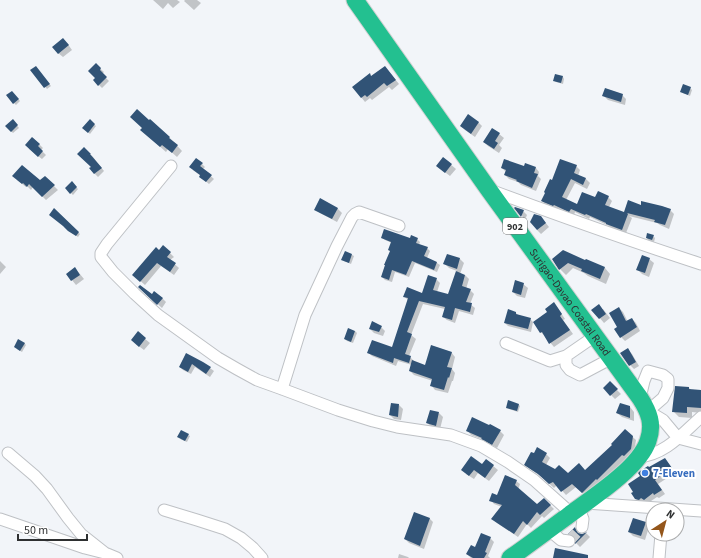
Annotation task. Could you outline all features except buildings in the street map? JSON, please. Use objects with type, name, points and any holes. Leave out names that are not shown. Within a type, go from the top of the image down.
[{"type":"highway","name":"Surigao-Davao Coastal Road","points":[[355,0],[488,190],[612,358],[644,404],[650,417],[651,424],[649,440],[638,457],[625,472],[579,508],[510,558]]},
{"type":"street","points":[[171,166],[107,244],[101,253],[101,257],[134,294],[158,315],[186,336],[218,358],[257,380],[338,410],[373,421],[397,427],[451,435],[481,446],[579,508],[645,509]]},
{"type":"street","points":[[488,190],[576,222],[701,264]]},
{"type":"street","points":[[282,389],[306,315],[337,246],[352,217],[359,212],[399,226]]},
{"type":"street","points":[[506,344],[550,361],[566,356],[596,336]]},
{"type":"street","points":[[566,356],[566,365],[570,370],[580,375],[612,358]]},
{"type":"street","points":[[644,404],[663,420],[678,438],[701,444]]},
{"type":"street","points":[[638,457],[653,454],[662,450],[701,417]]},
{"type":"street","points":[[8,453],[47,489],[81,534],[105,553]]},
{"type":"street","points":[[579,508],[583,519],[582,527]]},
{"type":"street","points":[[164,510],[225,529],[241,538],[262,558]]},
{"type":"street","points":[[685,510],[701,511]]},
{"type":"street","points":[[0,519],[117,558]]},
{"type":"street","points":[[549,530],[560,540],[569,540]]},
{"type":"street","points":[[659,558],[660,542]]},
{"type":"tunnel","points":[[569,541],[582,527]]},
{"type":"place","name":"7-Eleven","points":[[645,473]]}]
